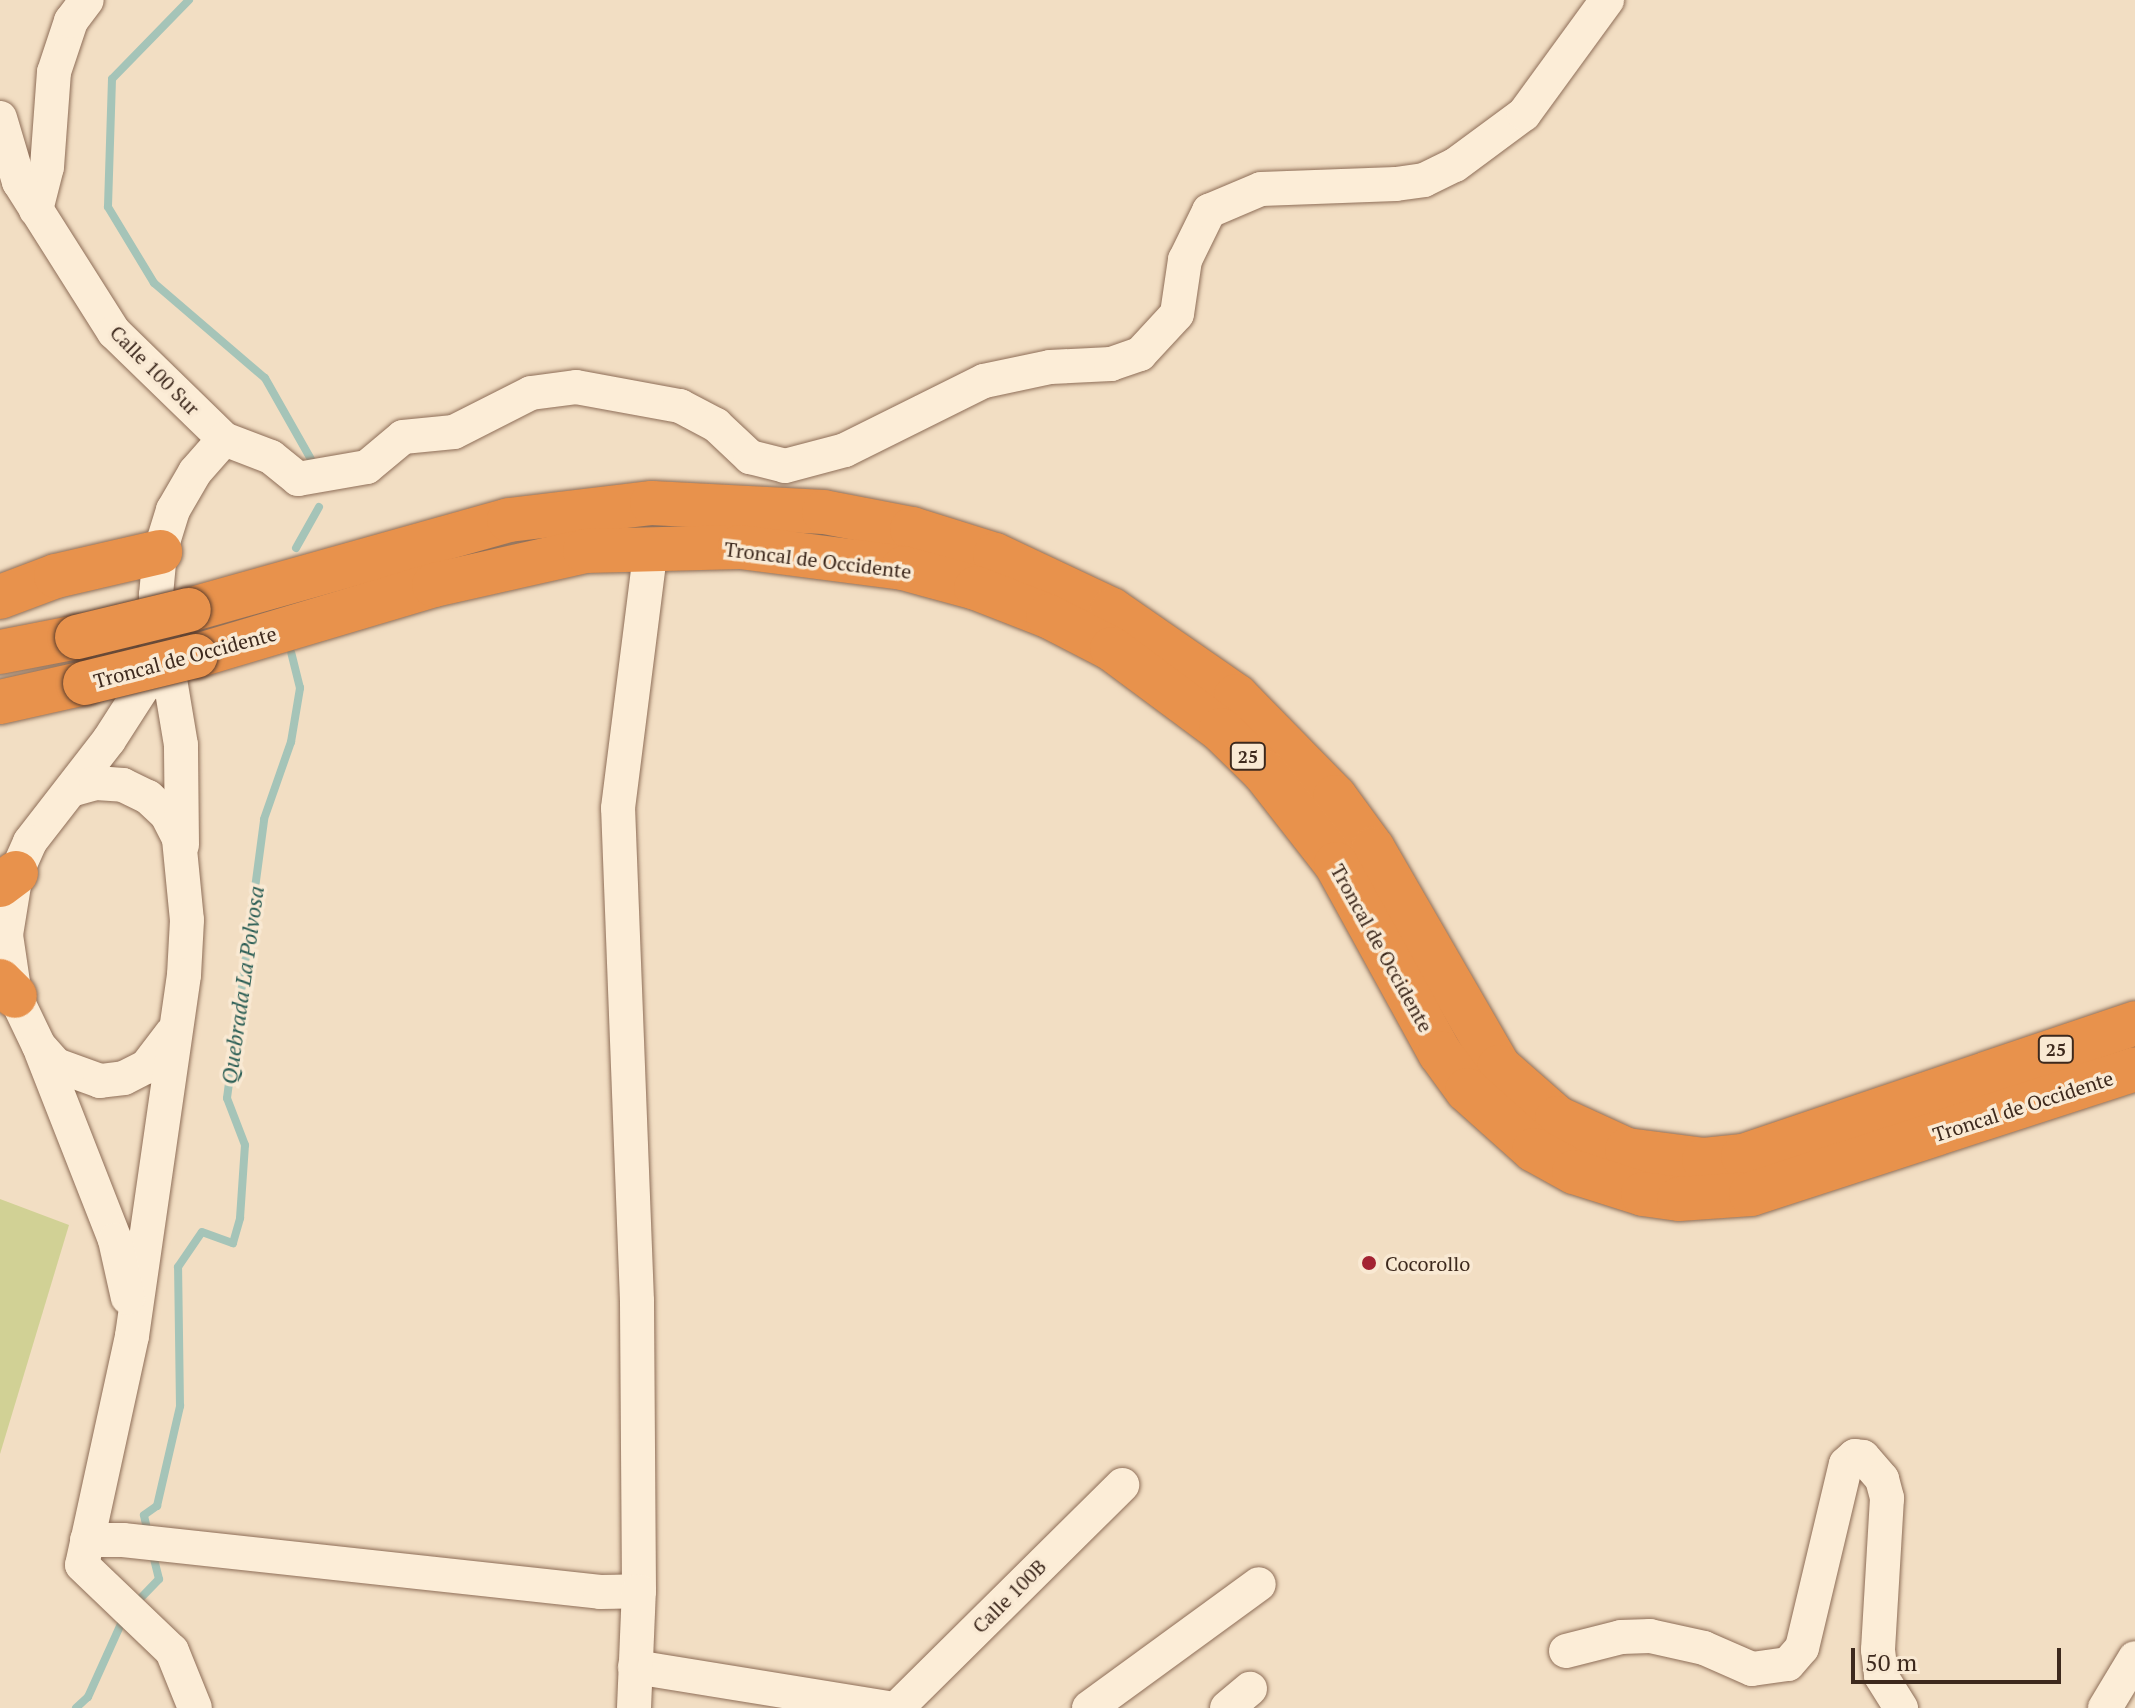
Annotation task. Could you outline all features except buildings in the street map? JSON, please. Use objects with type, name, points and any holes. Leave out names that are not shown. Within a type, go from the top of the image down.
[{"type":"highway","name":"Troncal de Occidente","points":[[0,702],[85,683],[182,635],[467,530],[625,505],[824,512],[912,529],[995,555],[1088,597],[1173,648],[1292,750],[1335,797],[1396,883],[1476,1035],[1499,1067],[1557,1118],[1627,1150],[1691,1160],[1743,1156],[2135,1023]]},
{"type":"highway","name":"Troncal de Occidente","points":[[0,652],[77,637],[182,635],[585,551],[740,547],[903,568],[1033,610],[1112,649],[1221,730],[1306,821],[1359,899],[1440,1053],[1467,1090],[1534,1150],[1608,1185],[1679,1199],[1751,1194],[2135,1069]]},
{"type":"highway","points":[[0,597],[56,576],[160,552]]},
{"type":"street","points":[[18,190],[47,167],[54,72],[71,21],[87,0]]},
{"type":"street","name":"Calle 100 Sur","points":[[0,118],[18,190],[114,332],[224,439],[271,457],[298,479],[367,467],[403,437],[472,426],[531,393],[587,388],[680,406],[716,425],[750,457],[797,465],[845,450],[984,381],[1050,367],[1123,361],[1154,343],[1177,314],[1185,260],[1209,211],[1261,189],[1396,184],[1424,180],[1455,165],[1524,114],[1607,0]]},
{"type":"street","points":[[195,1708],[172,1651],[82,1565],[132,1336],[184,975],[182,635],[156,595],[160,552],[173,510],[195,472],[224,439]]},
{"type":"street","points":[[634,1708],[639,1591],[637,1301],[618,808],[651,547]]},
{"type":"street","points":[[132,1336],[127,1282],[115,1240],[39,1046],[7,989],[8,879],[30,842],[182,635]]},
{"type":"street","points":[[71,790],[96,783],[123,785],[148,797],[167,815],[179,839],[182,866]]},
{"type":"street","points":[[39,1046],[76,1077],[100,1081],[146,1067],[174,1029]]},
{"type":"street","points":[[1566,1651],[1621,1637],[1650,1636],[1704,1648],[1752,1669],[1788,1664],[1802,1648],[1846,1464],[1855,1456],[1863,1457],[1882,1479],[1887,1498],[1878,1650],[1881,1676],[1901,1708]]},
{"type":"street","name":"Calle 100B","points":[[897,1708],[1122,1485]]},
{"type":"street","points":[[87,1540],[166,1544],[600,1592],[639,1591]]},
{"type":"street","points":[[1089,1708],[1259,1584]]},
{"type":"street","points":[[2105,1708],[2135,1658]]},
{"type":"street","points":[[635,1667],[887,1708]]},
{"type":"green space","points":[[0,1199],[69,1225],[0,1454]]},
{"type":"waterway","name":"Quebrada La Polvosa","points":[[189,0],[112,79],[108,207],[154,283],[265,378],[313,463]]},
{"type":"waterway","name":"Quebrada La Polvosa","points":[[296,548],[319,507]]},
{"type":"waterway","name":"Quebrada La Polvosa","points":[[148,1533],[144,1515],[157,1506],[180,1406],[178,1267],[202,1232],[233,1243],[240,1218],[245,1145],[227,1098],[264,819],[291,742],[300,688],[291,653]]},
{"type":"waterway","name":"Quebrada La Polvosa","points":[[134,1605],[159,1579],[152,1550]]},
{"type":"waterway","name":"Quebrada La Polvosa","points":[[76,1708],[88,1697],[125,1615]]},
{"type":"place","name":"Cocorollo","points":[[1369,1263]]}]
